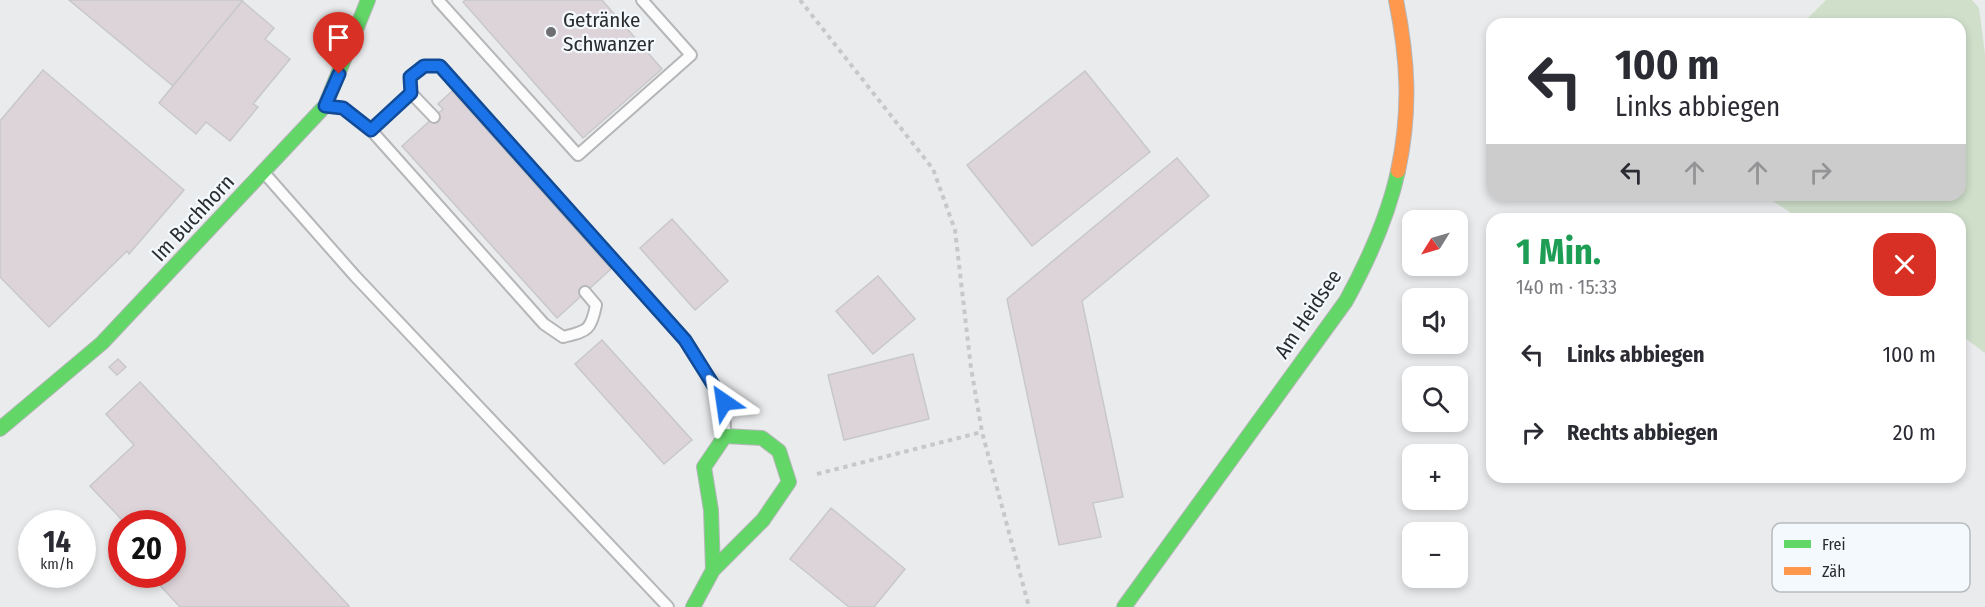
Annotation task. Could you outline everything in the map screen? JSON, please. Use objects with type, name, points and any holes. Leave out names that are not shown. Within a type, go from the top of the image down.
[{"type":"street","name":"Im Buchhorn","points":[[0,429],[102,344],[325,106],[369,0]]},
{"type":"street","name":"Am Heidsee","points":[[1124,607],[1346,301],[1370,256],[1386,213],[1401,158],[1407,123],[1406,45],[1396,0]]},
{"type":"street","points":[[693,607],[713,570],[763,520],[789,482],[779,451],[762,438],[725,436],[704,467],[711,510],[713,570]]},
{"type":"lane","points":[[439,0],[578,155],[691,55],[642,0]]},
{"type":"lane","points":[[434,117],[411,93],[410,77],[424,66],[440,66],[685,340],[724,402],[725,436]]},
{"type":"lane","points":[[371,130],[411,93]]},
{"type":"lane","points":[[325,106],[343,108],[371,130],[544,324],[563,337],[583,332],[592,324],[596,305],[585,292]]},
{"type":"lane","points":[[264,173],[355,276],[668,607]]},
{"type":"path","points":[[800,0],[933,169],[955,230],[971,368],[982,432],[1029,607]]},
{"type":"path","points":[[789,482],[982,432]]},
{"type":"green space","points":[[1826,0],[1972,0],[1979,8],[1985,54],[1985,353],[1966,339],[1966,213],[1791,213],[1773,201],[1966,201],[1966,18],[1808,18]]},
{"type":"building","points":[[69,0],[243,0],[173,86]]},
{"type":"building","points":[[466,0],[602,0],[662,69],[583,138],[463,2]]},
{"type":"building","points":[[242,1],[274,28],[265,39],[290,59],[253,104],[258,107],[230,141],[206,122],[196,134],[159,103]]},
{"type":"building","points":[[43,70],[184,190],[129,254],[127,251],[49,327],[0,277],[0,121]]},
{"type":"building","points":[[1085,71],[1150,152],[1032,246],[967,165]]},
{"type":"building","points":[[452,91],[611,269],[557,318],[402,146],[443,109],[438,104]]},
{"type":"building","points":[[1177,158],[1209,196],[1082,301],[1123,497],[1093,503],[1101,537],[1059,545],[1007,299]]},
{"type":"building","points":[[672,219],[728,281],[695,310],[640,248]]},
{"type":"building","points":[[878,276],[915,319],[873,354],[836,311]]},
{"type":"building","points":[[602,340],[692,440],[664,464],[575,364]]},
{"type":"building","points":[[913,354],[929,419],[844,440],[828,375]]},
{"type":"building","points":[[118,359],[126,367],[117,375],[109,367]]},
{"type":"building","points":[[140,382],[349,607],[180,607],[162,588],[186,588],[186,510],[113,510],[90,486],[134,445],[106,414]]},
{"type":"building","points":[[831,508],[905,569],[874,607],[849,607],[790,559]]},
{"type":"traffic: fast","points":[[0,429],[102,343],[325,106],[368,0]]},
{"type":"traffic: fast","points":[[1124,607],[1346,301],[1377,237],[1398,171]]},
{"type":"traffic: fast","points":[[693,607],[713,570],[763,520],[789,482],[779,451],[762,438],[725,436],[704,467],[711,510],[713,570]]},
{"type":"traffic: slow","points":[[1396,0],[1403,43],[1406,85],[1405,127],[1398,171]]},
{"type":"place","name":"Getränke Schwanzer","points":[[551,32]]},
{"type":"route","points":[[339,74],[325,106],[343,108],[371,130],[411,93],[410,77],[424,66],[440,66],[685,340],[724,402]]}]
